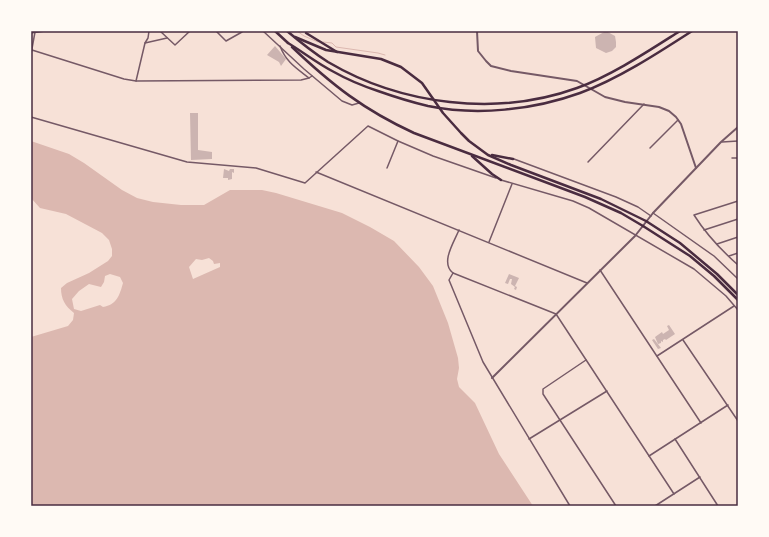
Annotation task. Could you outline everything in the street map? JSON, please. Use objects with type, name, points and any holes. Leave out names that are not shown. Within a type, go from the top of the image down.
[{"type":"main road","points":[[275,31],[319,73],[359,103],[392,123],[414,133],[585,197],[621,214],[690,256],[714,276],[738,300]]},
{"type":"main road","points":[[287,31],[328,62],[368,81],[388,88],[424,97],[467,104],[498,104],[525,101],[578,88],[616,69],[680,31]]},
{"type":"main road","points":[[288,43],[334,72],[356,83],[396,97],[428,106],[453,109],[499,110],[550,103],[580,93],[646,59],[692,31]]},
{"type":"main road","points":[[305,32],[339,53]]},
{"type":"main road","points":[[290,33],[318,48],[339,53],[381,58],[401,67],[422,83],[443,113],[461,133],[488,155],[601,199],[646,221],[680,243],[717,274],[738,295]]},
{"type":"main road","points":[[470,154],[501,180]]},
{"type":"main road","points":[[488,155],[513,159]]},
{"type":"street","points":[[31,33],[45,31]]},
{"type":"street","points":[[136,81],[149,31]]},
{"type":"street","points":[[160,31],[175,45],[190,31]]},
{"type":"street","points":[[216,31],[226,41],[242,32]]},
{"type":"street","points":[[263,31],[342,101],[352,105],[359,103]]},
{"type":"street","points":[[477,31],[478,51],[491,66],[511,71],[577,81],[605,97],[625,102],[659,107],[669,111],[681,124],[696,168]]},
{"type":"street","points":[[31,54],[35,32]]},
{"type":"street","points":[[145,43],[167,38]]},
{"type":"street","points":[[280,45],[284,56],[309,78]]},
{"type":"street","points":[[32,50],[124,79],[136,81],[301,80],[312,76]]},
{"type":"street","points":[[588,162],[644,104]]},
{"type":"street","points":[[31,117],[187,162],[256,168],[305,183],[368,126],[398,142],[433,156],[512,184],[573,201],[603,216],[694,270],[726,296],[738,310]]},
{"type":"street","points":[[650,148],[678,120]]},
{"type":"street","points":[[492,378],[635,236],[653,213],[721,142],[738,127]]},
{"type":"street","points":[[721,142],[738,141]]},
{"type":"street","points":[[386,168],[398,142]]},
{"type":"street","points":[[732,158],[738,158]]},
{"type":"street","points":[[513,159],[616,197],[638,207],[651,216]]},
{"type":"street","points":[[316,172],[587,283]]},
{"type":"street","points":[[489,242],[512,184]]},
{"type":"street","points":[[738,201],[694,215],[716,244],[738,265]]},
{"type":"street","points":[[653,213],[714,256],[738,279]]},
{"type":"street","points":[[704,230],[738,219]]},
{"type":"street","points":[[458,230],[448,256],[448,267],[453,273],[556,314],[674,494]]},
{"type":"street","points":[[716,244],[738,237]]},
{"type":"street","points":[[729,256],[738,253]]},
{"type":"street","points":[[600,270],[701,423]]},
{"type":"street","points":[[453,273],[449,280],[483,362],[570,506]]},
{"type":"street","points":[[657,356],[734,306]]},
{"type":"street","points":[[683,340],[738,421]]},
{"type":"street","points":[[586,360],[543,389],[543,394],[616,506]]},
{"type":"street","points":[[529,439],[607,392]]},
{"type":"street","points":[[649,456],[728,405]]},
{"type":"street","points":[[675,439],[718,506]]},
{"type":"street","points":[[655,506],[700,477]]},
{"type":"shaded area","points":[[31,141],[69,154],[122,190],[137,198],[153,202],[181,205],[204,205],[230,190],[262,190],[342,213],[394,241],[419,267],[433,286],[448,323],[458,358],[459,368],[457,379],[459,387],[475,403],[499,454],[533,506],[31,506],[31,337],[68,326],[73,320],[74,313],[64,302],[61,288],[67,283],[89,273],[108,261],[112,256],[112,249],[109,240],[102,233],[66,214],[40,208],[31,198]],"holes":[[[209,258],[214,264],[220,263],[220,267],[193,279],[189,267],[196,259],[202,260]],[[110,274],[120,277],[123,283],[119,295],[112,304],[103,307],[100,305],[81,311],[74,309],[72,299],[79,291],[89,284],[101,287],[105,276]]]},
{"type":"building","points":[[606,31],[615,36],[616,47],[612,51],[606,53],[596,48],[595,37]]},
{"type":"building","points":[[275,46],[286,59],[281,66],[279,62],[267,55]]},
{"type":"building","points":[[190,113],[198,113],[198,150],[212,152],[212,159],[191,160]]},
{"type":"building","points":[[224,169],[229,171],[230,169],[234,169],[234,173],[232,172],[232,179],[228,180],[228,178],[223,178]]},
{"type":"building","points":[[509,274],[519,278],[515,286],[517,287],[516,290],[511,284],[512,279],[510,279],[508,284],[505,283]]},
{"type":"building","points":[[669,325],[675,334],[658,344],[655,337],[662,332],[663,334],[669,330],[667,326]]},
{"type":"building","points":[[654,339],[661,348],[658,349],[652,340]]},
{"type":"waterway","points":[[297,31],[318,42]]},
{"type":"waterway","points":[[323,42],[332,43],[336,47],[385,55]]}]
